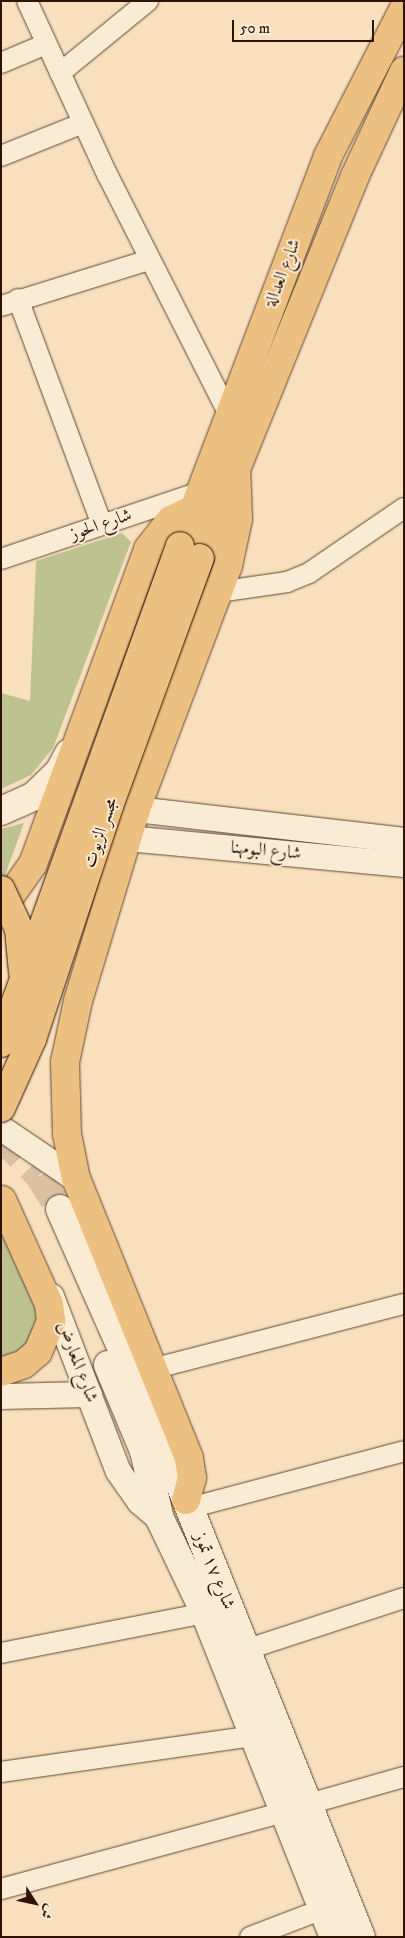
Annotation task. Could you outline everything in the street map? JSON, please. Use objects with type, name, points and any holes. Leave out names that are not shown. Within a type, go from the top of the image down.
[{"type":"main road","name":"شارع العدالة","points":[[190,552],[197,501],[328,156],[404,7]]},
{"type":"main road","name":"شارع العدالة","points":[[190,552],[236,464],[402,80]]},
{"type":"main road","points":[[187,1504],[192,1478],[189,1458],[76,1179],[67,1134],[64,1081],[67,1042],[136,809],[218,592],[238,519],[236,464]]},
{"type":"main road","points":[[1,908],[33,864],[89,717],[148,549],[171,520],[197,501]]},
{"type":"main road","name":"مجسر الزيوت","points":[[1,1043],[190,552]]},
{"type":"main road","name":"مجسر الزيوت","points":[[1,1108],[32,1038],[110,806],[190,552]]},
{"type":"main road","points":[[1,811],[34,796],[59,772],[89,717]]},
{"type":"main road","points":[[1,890],[21,937],[21,989]]},
{"type":"main road","points":[[1,1026],[40,1029],[62,1018],[78,1001]]},
{"type":"main road","points":[[1,1372],[24,1364],[38,1352],[51,1321],[49,1304],[2,1199]]},
{"type":"main road","name":"شارع ١٧ تموز","points":[[334,1937],[323,1909],[296,1808],[250,1693],[205,1613],[160,1519],[144,1451],[52,1209],[187,1504],[246,1650],[250,1693],[254,1736],[296,1808],[361,1937]]},
{"type":"street","points":[[26,1],[149,260],[229,415]]},
{"type":"street","points":[[60,73],[148,1]]},
{"type":"street","points":[[398,1],[404,7]]},
{"type":"street","points":[[1,63],[46,44]]},
{"type":"street","points":[[1,156],[83,123]]},
{"type":"street","points":[[102,525],[10,302],[149,260]]},
{"type":"street","name":"شارع الحوز","points":[[1,559],[102,525],[197,501]]},
{"type":"street","points":[[218,592],[267,586],[308,572],[404,508]]},
{"type":"street","name":"شارع البومهنا","points":[[136,809],[404,840]]},
{"type":"street","points":[[225,847],[229,820]]},
{"type":"street","name":"شارع البومهنا","points":[[127,838],[404,864]]},
{"type":"street","points":[[1,1128],[76,1179]]},
{"type":"street","name":"شارع المعارض","points":[[2,1199],[35,1256],[118,1471],[139,1501],[160,1519]]},
{"type":"street","points":[[152,1369],[404,1304]]},
{"type":"street","points":[[1,1396],[89,1394]]},
{"type":"street","points":[[187,1504],[404,1451]]},
{"type":"street","points":[[246,1650],[404,1598]]},
{"type":"street","points":[[1,1653],[205,1613]]},
{"type":"street","points":[[1,1772],[254,1736]]},
{"type":"street","points":[[1,1889],[404,1777]]},
{"type":"street","points":[[250,1937],[323,1909]]},
{"type":"green space","points":[[122,533],[131,542],[53,748],[31,775],[1,789],[1,693],[30,701],[36,561]]},
{"type":"green space","points":[[24,823],[4,878],[1,882],[1,829]]},
{"type":"green space","points":[[1,1224],[40,1320],[25,1350],[1,1362]]},
{"type":"tunnel","points":[[1,1137],[39,1176],[60,1209]]}]
